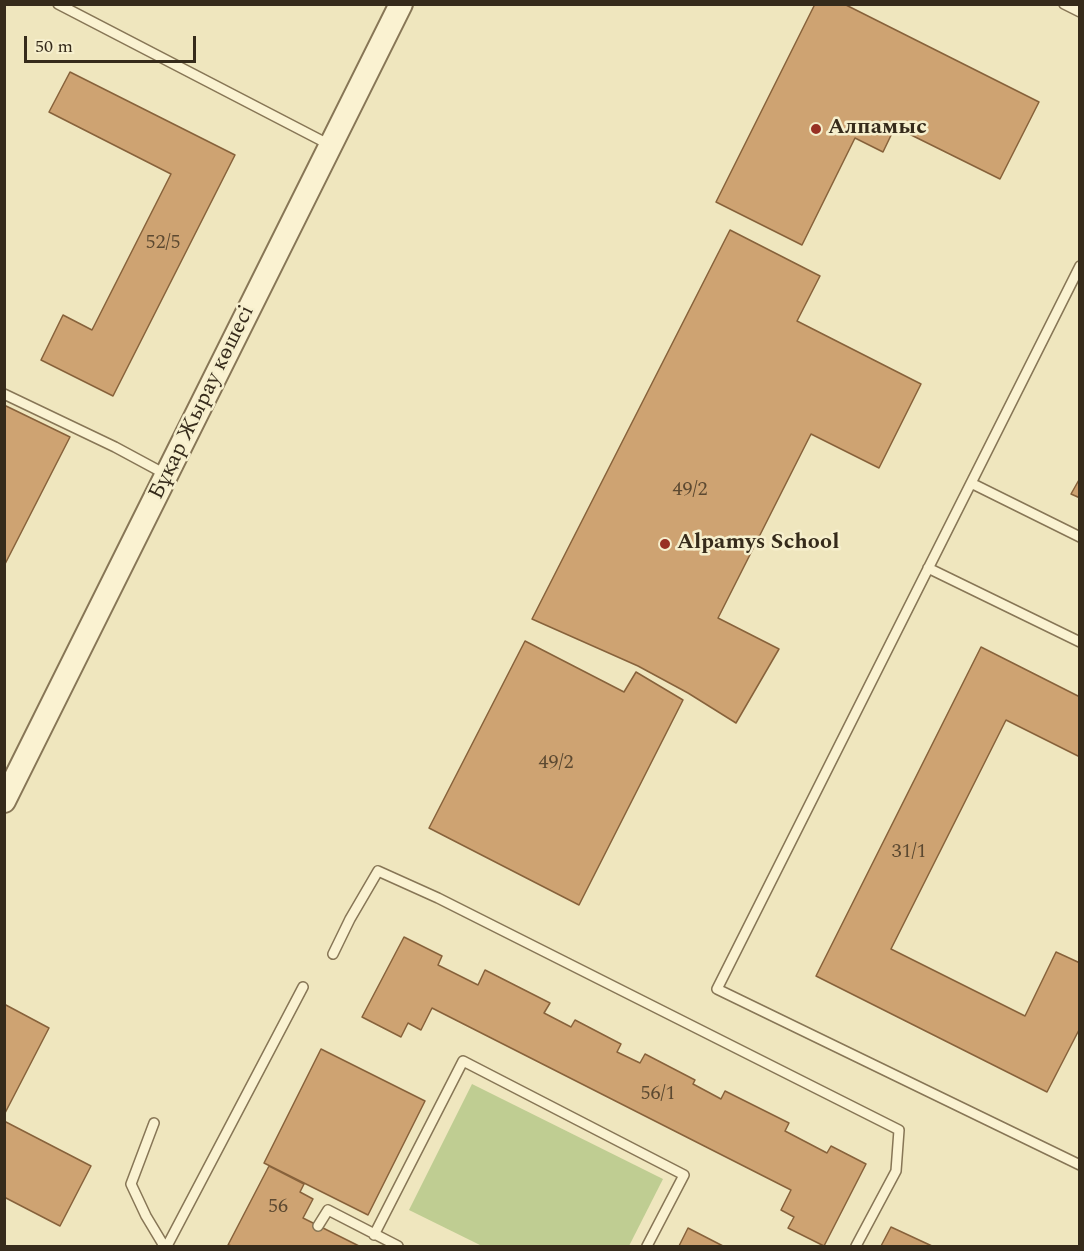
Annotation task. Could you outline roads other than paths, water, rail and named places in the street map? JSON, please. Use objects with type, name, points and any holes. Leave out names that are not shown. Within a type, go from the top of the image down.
[{"type":"street","name":"Бұқар Жырау көшесі","points":[[4,801],[401,4]]},
{"type":"lane","points":[[57,4],[331,145]]},
{"type":"lane","points":[[1064,4],[1080,12]]},
{"type":"lane","points":[[1080,266],[717,988],[1080,1165]]},
{"type":"lane","points":[[4,394],[115,447],[167,475]]},
{"type":"lane","points":[[970,483],[1080,537]]},
{"type":"lane","points":[[928,568],[1080,642]]},
{"type":"lane","points":[[333,954],[378,871],[438,898],[899,1130],[896,1171],[856,1246]]},
{"type":"lane","points":[[154,1123],[131,1184],[146,1216],[166,1246],[303,987]]},
{"type":"lane","points":[[374,1234],[463,1061],[684,1175],[647,1246]]},
{"type":"lane","points":[[318,1226],[328,1210],[398,1246]]},
{"type":"place","name":"Алпамыс","points":[[816,129]]},
{"type":"place","name":"Alpamys School","points":[[665,544]]}]
